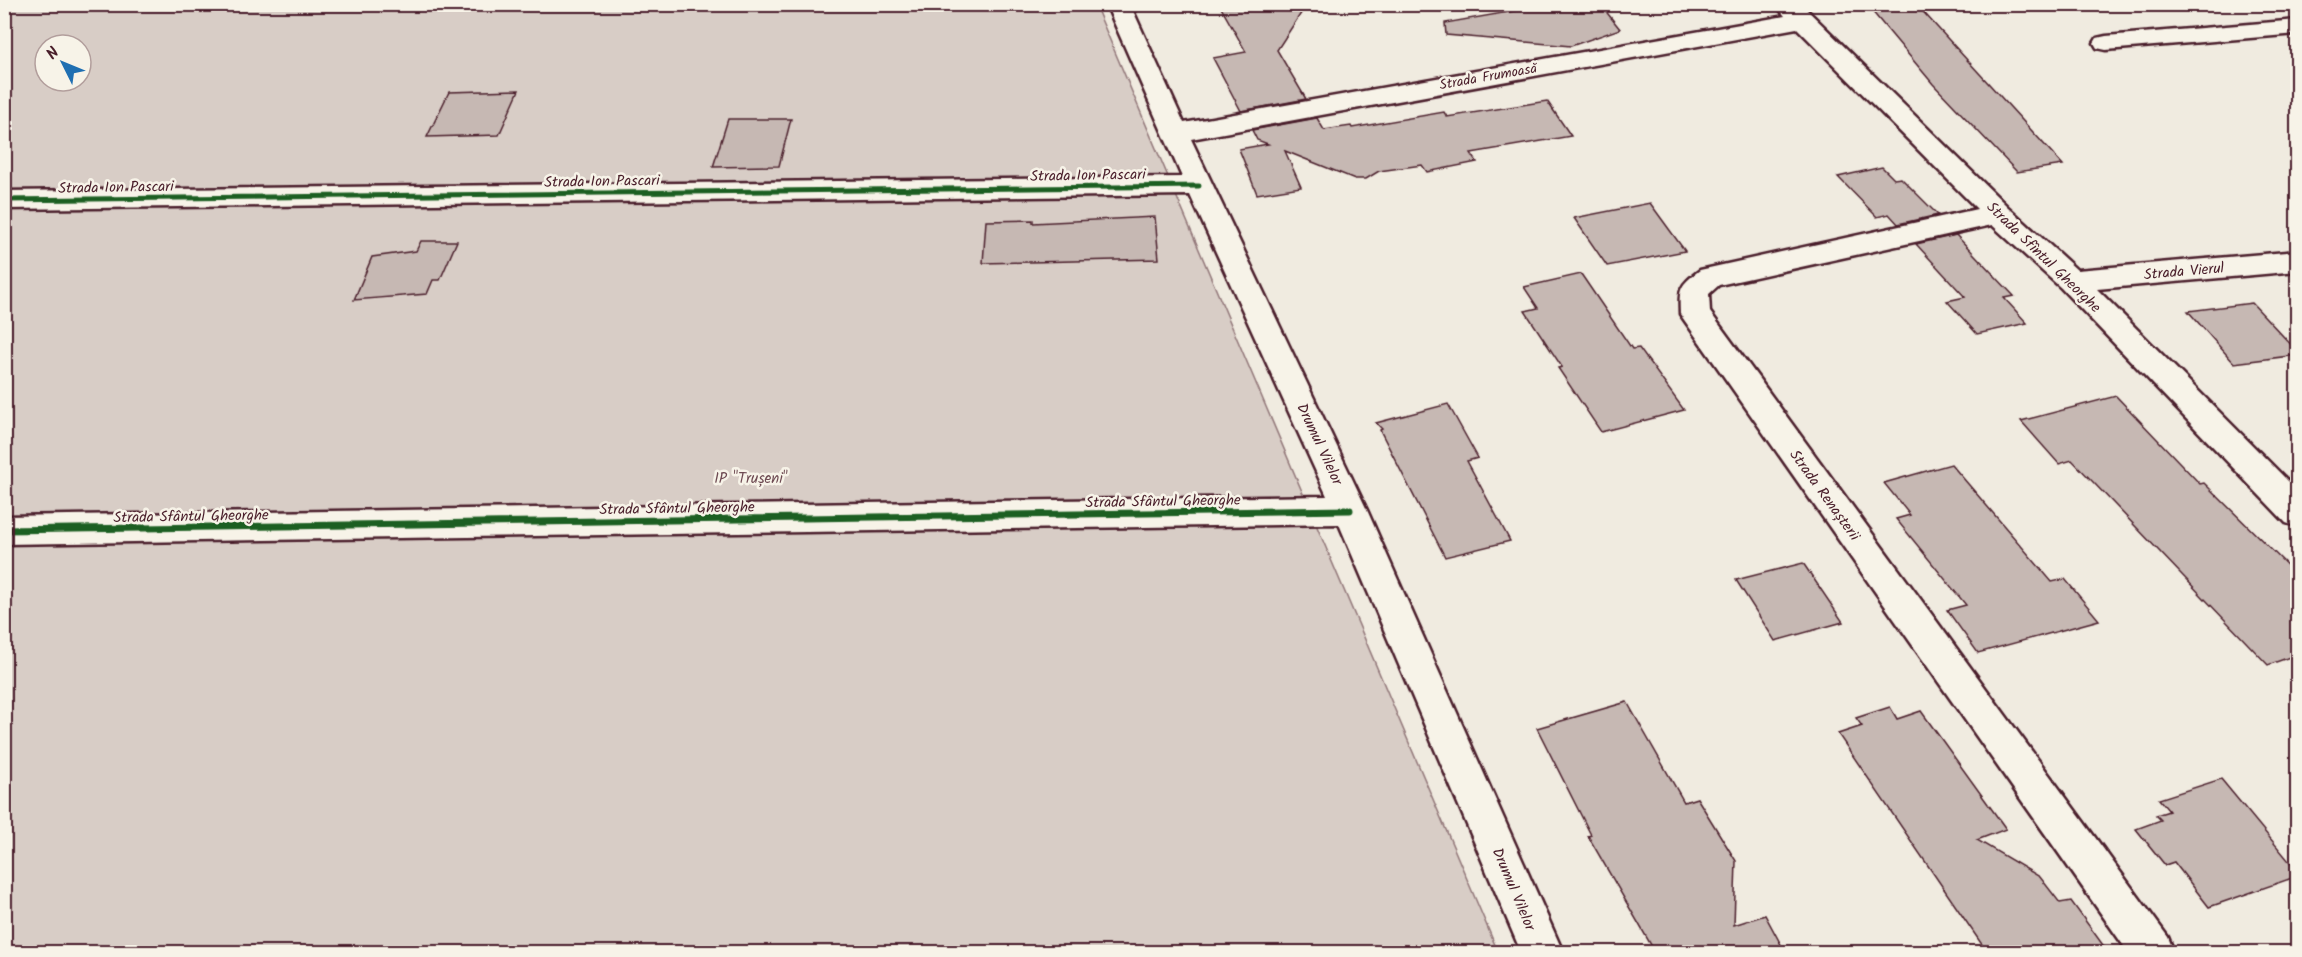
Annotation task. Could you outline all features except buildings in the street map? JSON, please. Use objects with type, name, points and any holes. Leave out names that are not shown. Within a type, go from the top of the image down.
[{"type":"street","name":"Drumul Vilelor","points":[[1118,4],[1175,133],[1350,510],[1542,952]]},
{"type":"street","name":"Strada Frumoasă","points":[[1175,133],[1794,12]]},
{"type":"street","name":"Strada Sfîntul Gheorghe","points":[[1794,12],[1998,214],[2071,281],[2298,513]]},
{"type":"street","points":[[2106,43],[2298,27]]},
{"type":"street","name":"Strada Ion Pascari","points":[[4,200],[1200,186]]},
{"type":"street","name":"Strada Renașterii","points":[[1998,214],[1710,277],[1694,290],[1695,314],[2153,952]]},
{"type":"street","name":"Strada Vierul","points":[[2071,281],[2298,261]]},
{"type":"street","name":"Strada Sfântul Gheorghe","points":[[4,530],[1350,510]]},
{"type":"green space","name":"IP \"Trușeni\"","points":[[5,4],[1095,5],[1498,952],[5,952]]},
{"type":"cycle path","points":[[4,200],[1199,186]]},
{"type":"cycle path","points":[[4,530],[1350,510]]}]
